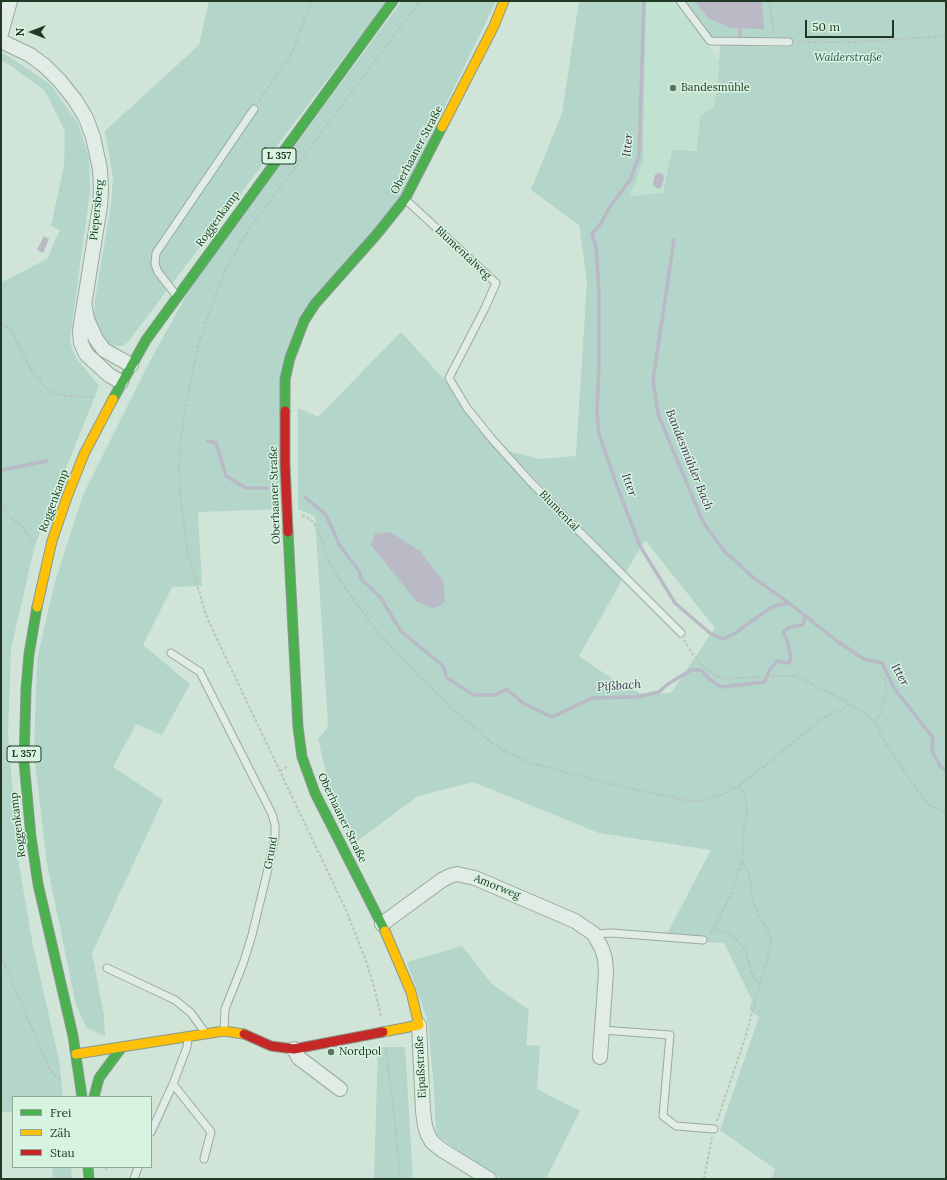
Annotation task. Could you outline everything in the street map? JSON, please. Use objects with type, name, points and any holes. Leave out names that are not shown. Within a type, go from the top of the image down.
[{"type":"street","points":[[1,33],[10,1]]},
{"type":"street","name":"Roggenkamp","points":[[82,1096],[76,1054],[38,884],[31,837],[24,762],[26,688],[29,654],[37,602],[52,541],[84,454],[121,382],[146,340],[392,1]]},
{"type":"street","name":"Oberhaaner Straße","points":[[419,1025],[411,992],[382,924],[315,793],[302,757],[298,728],[285,464],[285,379],[297,338],[304,322],[315,304],[372,240],[405,199],[490,33],[504,1]]},
{"type":"street","name":"Piepersberg","points":[[1,41],[30,55],[45,66],[60,81],[76,100],[86,118],[93,137],[100,169],[101,189],[100,206],[80,330],[81,343],[86,354],[109,375],[121,382]]},
{"type":"street","name":"Piepersberg","points":[[84,301],[87,319],[96,339],[104,350],[131,365]]},
{"type":"street","name":"Amorweg","points":[[382,924],[442,880],[457,874],[475,878],[575,921],[594,934],[602,949],[605,959],[606,973],[600,1057]]},
{"type":"street","name":"Eipaßstraße","points":[[76,1054],[224,1031],[247,1034],[271,1046],[294,1048],[419,1025],[423,1111],[428,1135],[432,1142],[442,1150],[490,1179]]},
{"type":"street","points":[[94,1096],[99,1078],[122,1047]]},
{"type":"street","points":[[294,1048],[300,1058],[340,1089]]},
{"type":"street","points":[[88,1168],[89,1179]]},
{"type":"lane","points":[[680,1],[710,41],[789,42]]},
{"type":"lane","points":[[177,296],[158,272],[155,264],[156,253],[254,109]]},
{"type":"lane","name":"Blumentalweg","points":[[405,199],[496,283],[485,308],[449,378]]},
{"type":"lane","name":"Blumental","points":[[449,378],[467,408],[512,461],[680,634]]},
{"type":"lane","name":"Grund","points":[[171,653],[200,672],[268,807],[275,825],[275,836],[254,927],[243,964],[225,1009],[224,1031]]},
{"type":"lane","points":[[594,934],[612,933],[703,940]]},
{"type":"lane","points":[[107,968],[175,1000],[191,1013],[206,1033]]},
{"type":"lane","points":[[602,1030],[670,1035],[663,1116],[676,1126],[714,1130]]},
{"type":"lane","points":[[152,1130],[173,1084],[187,1047],[188,1036]]},
{"type":"lane","points":[[173,1084],[211,1132],[204,1160]]},
{"type":"lane","points":[[134,1179],[138,1168]]},
{"type":"path","points":[[254,109],[290,56],[311,1]]},
{"type":"path","points":[[769,1],[776,42]]},
{"type":"path","points":[[789,42],[857,42],[946,36]]},
{"type":"path","points":[[1,323],[9,328],[32,371],[46,388],[54,393],[64,396],[96,397]]},
{"type":"path","points":[[1,505],[9,516],[22,526],[30,538],[39,544]]},
{"type":"path","points":[[288,512],[301,514],[308,517],[313,522],[320,535],[328,560],[336,574],[379,633],[415,672],[448,705],[492,743],[508,753],[531,763],[679,800],[707,800],[738,786],[824,717],[851,704]]},
{"type":"path","points":[[680,634],[692,653],[703,666],[713,674],[724,679],[760,676],[795,676],[851,704],[875,722],[885,743],[929,805],[946,813]]},
{"type":"path","points":[[875,722],[881,713],[886,694],[886,681],[880,674]]},
{"type":"path","points":[[738,786],[746,799],[747,809],[747,816],[744,826],[742,861],[732,893],[714,928],[732,935],[745,949],[752,974],[760,984]]},
{"type":"path","points":[[704,1179],[714,1130],[739,1059],[770,954],[771,946],[770,936],[753,901],[749,873],[742,861]]},
{"type":"path","points":[[1,956],[50,1070],[58,1078],[64,1078]]},
{"type":"path","points":[[386,1049],[400,1179]]},
{"type":"green space","points":[[209,1],[387,1],[127,343],[122,346],[115,346],[103,338],[97,329],[94,315],[95,300],[111,204],[113,178],[105,131],[199,45]]},
{"type":"green space","points":[[402,1],[496,1],[402,195],[296,323],[280,509],[198,512],[202,586],[172,587],[143,645],[190,684],[162,735],[136,724],[113,767],[163,800],[92,953],[104,1016],[105,1036],[87,1028],[76,1005],[47,864],[34,753],[37,660],[54,585],[83,495],[151,359],[195,280]]},
{"type":"green space","name":"Walderstraße","points":[[579,1],[646,1],[643,162],[630,196],[663,193],[672,150],[697,151],[700,116],[714,107],[718,80],[720,46],[791,47],[791,39],[711,37],[684,1],[946,1],[946,1179],[772,1179],[775,1169],[720,1130],[759,1017],[749,1010],[752,1000],[724,943],[666,940],[668,932],[711,850],[599,833],[473,782],[418,796],[352,845],[330,789],[318,739],[328,727],[315,516],[298,509],[298,408],[318,417],[401,332],[448,384],[457,401],[506,461],[622,580],[579,656],[608,676],[643,695],[671,693],[715,628],[645,540],[626,572],[508,451],[540,459],[576,456],[587,281],[579,225],[531,190],[562,113]]},
{"type":"green space","points":[[646,1],[670,1],[678,7],[719,60],[718,80],[714,107],[700,116],[697,151],[672,150],[663,193],[630,196],[643,162]]},
{"type":"green space","points":[[1,53],[8,56],[50,84],[78,123],[89,158],[90,192],[70,338],[72,349],[77,359],[99,386],[35,545],[11,649],[8,733],[18,859],[33,946],[59,1060],[63,1096],[12,1096],[12,1112],[1,1112],[1,281],[4,281],[47,259],[60,230],[51,226],[64,166],[65,131],[45,91],[1,60]]},
{"type":"green space","points":[[462,946],[492,984],[529,1010],[526,1045],[540,1046],[537,1089],[580,1111],[546,1179],[502,1179],[457,1150],[436,1134],[434,1089],[428,1022],[407,962]]},
{"type":"green space","points":[[378,1047],[405,1047],[413,1179],[374,1179]]},
{"type":"green space","points":[[52,1168],[71,1168],[72,1179],[53,1179]]},
{"type":"shaded area","points":[[695,1],[762,1],[764,29],[731,28],[708,18]]},
{"type":"shaded area","points":[[658,173],[663,174],[664,179],[661,188],[658,189],[654,186],[653,182],[655,175]]},
{"type":"shaded area","points":[[44,236],[49,239],[43,253],[37,250]]},
{"type":"shaded area","points":[[390,532],[420,551],[443,581],[445,601],[440,606],[432,608],[417,602],[371,545],[375,534]]},
{"type":"waterway","name":"Itter","points":[[644,1],[639,156],[630,180],[592,234],[596,247],[599,293],[599,365],[597,410],[599,434],[640,546],[675,603],[711,634],[723,639],[734,634],[774,606],[789,603],[837,641],[864,659],[882,663],[894,688],[933,738],[932,751],[940,766],[946,771]]},
{"type":"waterway","points":[[739,23],[740,38]]},
{"type":"waterway","name":"Bandesmühler Bach","points":[[674,240],[653,380],[658,414],[703,522],[724,551],[754,578],[789,603]]},
{"type":"waterway","name":"Pißbach","points":[[207,441],[216,443],[226,476],[246,488],[267,488]]},
{"type":"waterway","name":"Pißbach","points":[[1,470],[47,461]]},
{"type":"waterway","name":"Pißbach","points":[[305,497],[326,515],[340,546],[359,571],[361,579],[380,597],[401,631],[443,666],[447,678],[474,695],[496,695],[506,689],[523,703],[552,717],[592,698],[636,697],[659,692],[668,684],[691,670],[701,670],[709,679],[721,687],[765,682],[769,671],[777,661],[789,663],[791,657],[787,640],[783,632],[790,627],[803,625],[805,615]]},
{"type":"traffic: fast","points":[[113,399],[146,340],[393,1]]},
{"type":"traffic: fast","points":[[285,411],[285,379],[290,358],[304,321],[315,304],[377,234],[405,199],[442,127]]},
{"type":"traffic: fast","points":[[288,532],[298,727],[302,757],[315,793],[385,931]]},
{"type":"traffic: fast","points":[[37,607],[29,654],[26,689],[24,762],[31,837],[38,884],[73,1036],[82,1096]]},
{"type":"traffic: fast","points":[[94,1096],[99,1078],[122,1047]]},
{"type":"traffic: fast","points":[[88,1168],[89,1179]]},
{"type":"traffic: slow","points":[[442,127],[494,26],[504,1]]},
{"type":"traffic: slow","points":[[37,607],[52,541],[67,497],[84,454],[113,399]]},
{"type":"traffic: slow","points":[[383,1032],[419,1025],[411,992],[385,931]]},
{"type":"traffic: slow","points":[[76,1054],[224,1031],[244,1034]]},
{"type":"traffic: jam","points":[[285,411],[285,464],[288,532]]},
{"type":"traffic: jam","points":[[244,1034],[271,1046],[294,1049],[383,1032]]},
{"type":"place","name":"Bandesmühle","points":[[673,88]]},
{"type":"place","name":"Nordpol","points":[[331,1052]]}]
